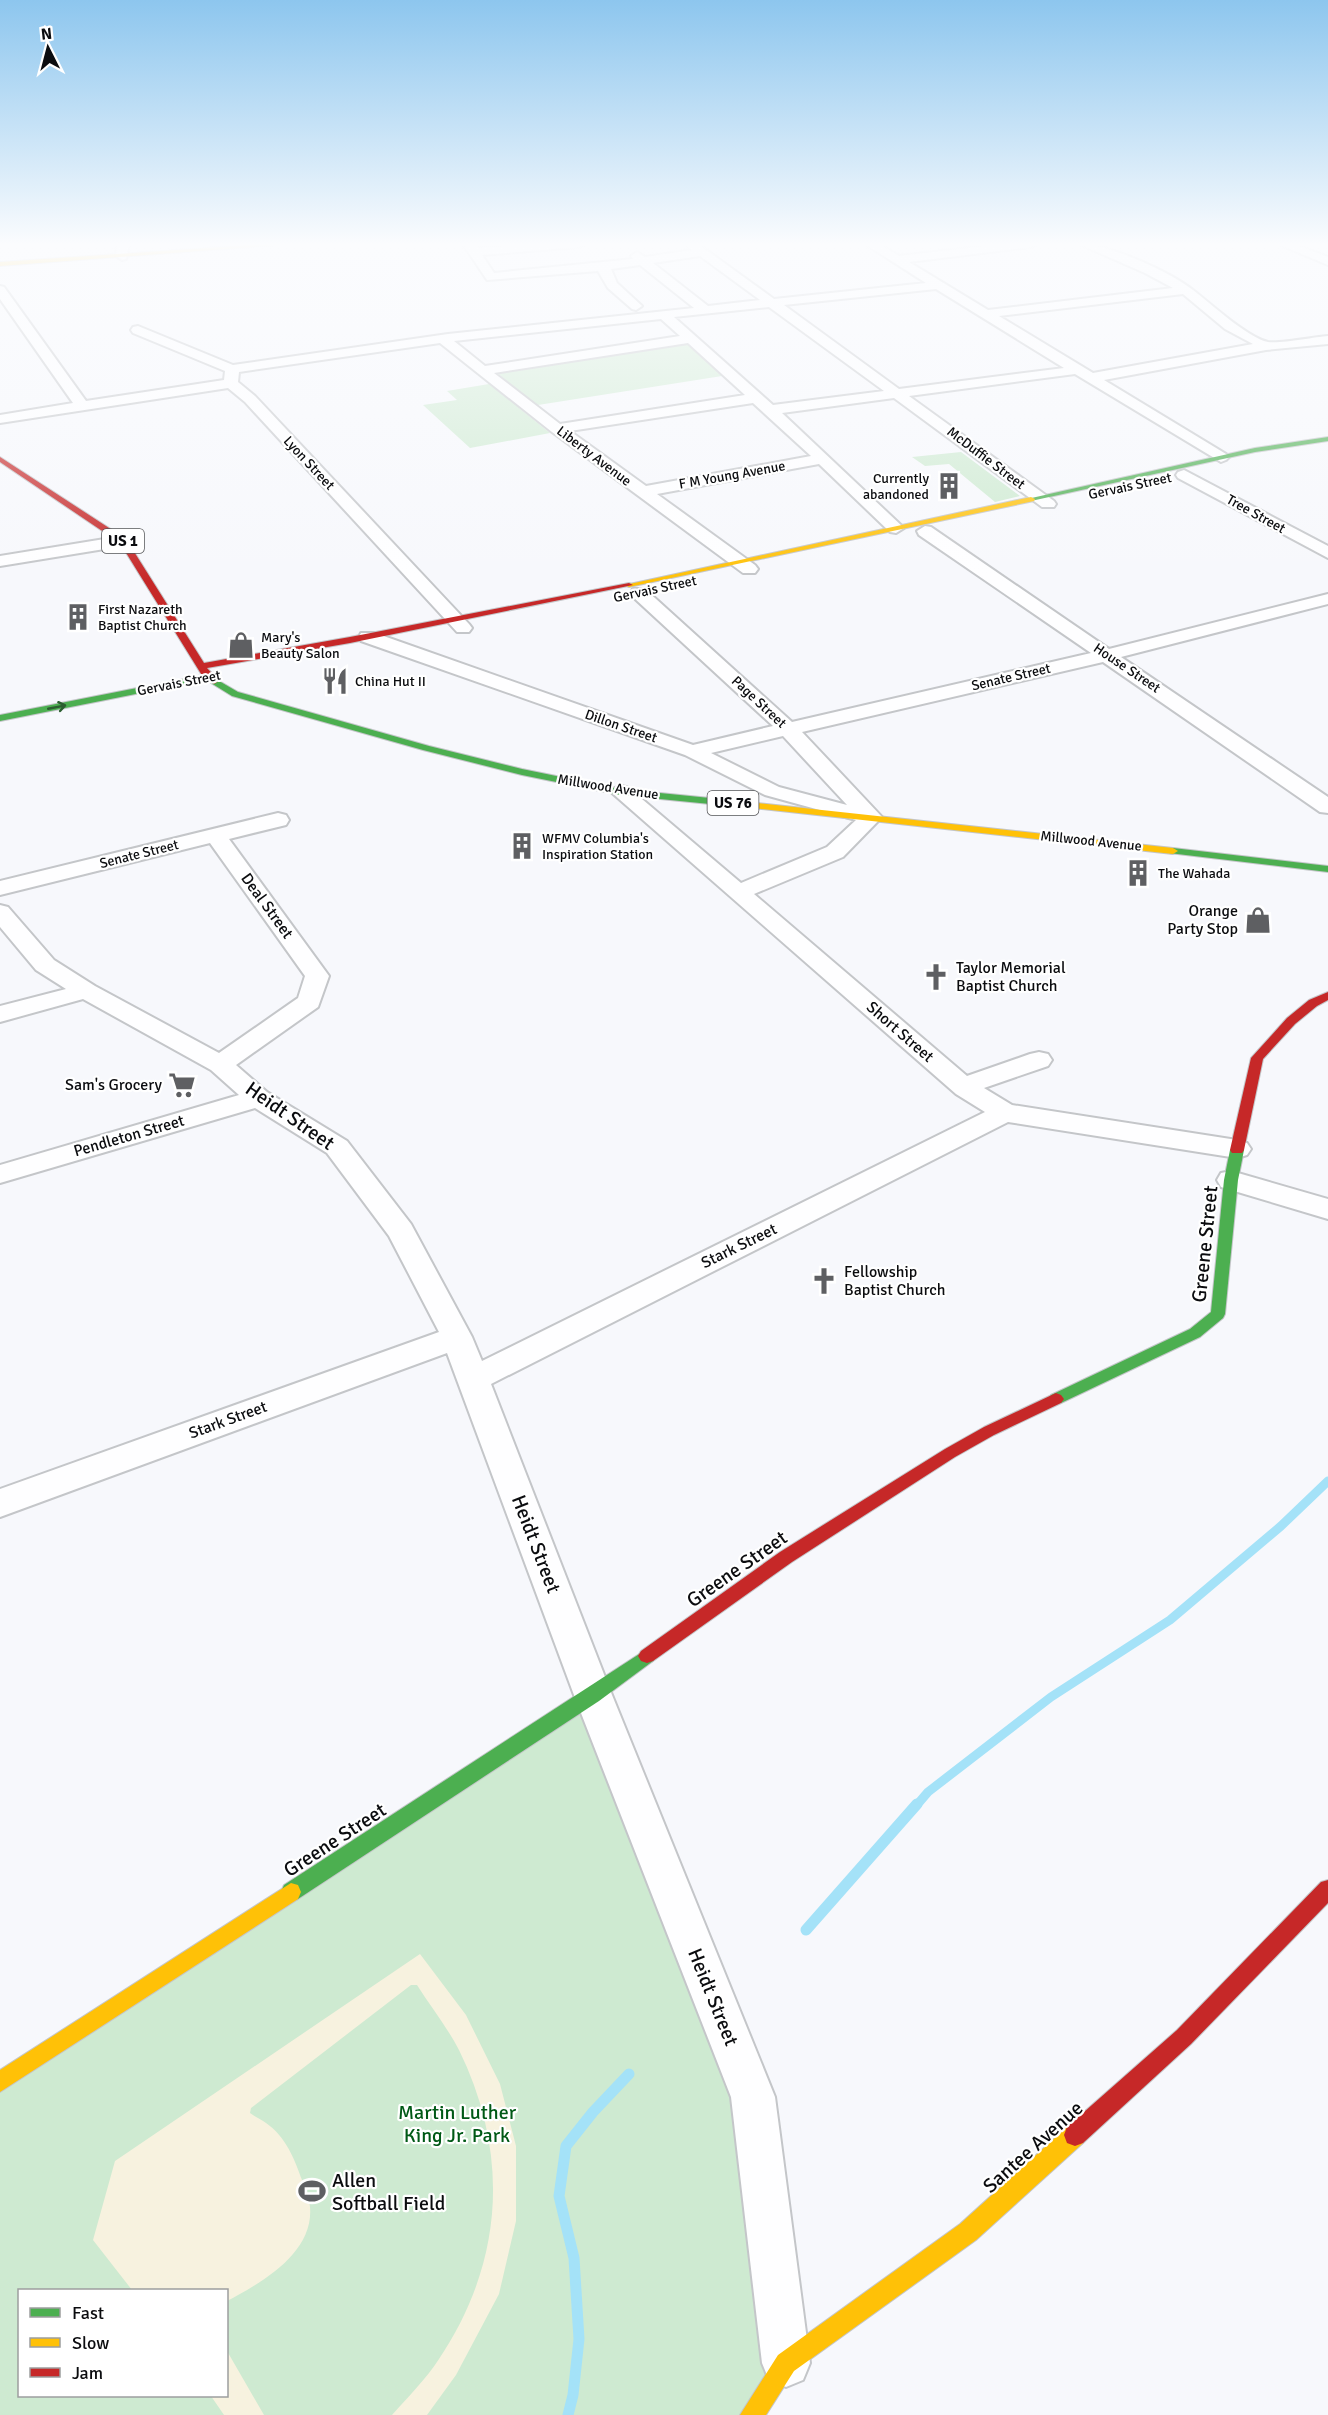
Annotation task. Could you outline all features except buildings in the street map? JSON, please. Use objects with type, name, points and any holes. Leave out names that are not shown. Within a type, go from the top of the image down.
[{"type":"main road","name":"Gervais Street","points":[[0,705],[378,640],[744,565],[925,531],[1221,457],[1328,439]]},
{"type":"main road","name":"Gervais Street","points":[[0,718],[205,671],[639,593],[896,528],[1184,475],[1287,452],[1307,443]]},
{"type":"main road","name":"Millwood Avenue","points":[[0,459],[123,541],[205,671],[235,694],[414,746],[502,768],[622,792],[871,817],[1328,869]]},
{"type":"main road","name":"Greene Street","points":[[0,2082],[593,1695],[786,1557],[950,1453],[989,1431],[1195,1333],[1218,1314],[1231,1179],[1257,1058],[1291,1020],[1313,1003],[1328,996]]},
{"type":"main road","name":"Santee Avenue","points":[[752,2415],[786,2363],[968,2232],[1184,2037],[1328,1889]]},
{"type":"street","points":[[47,357],[81,405]]},
{"type":"street","name":"Lyon Street","points":[[193,357],[232,376],[250,399],[459,624]]},
{"type":"street","points":[[0,419],[342,357]]},
{"type":"street","name":"Liberty Avenue","points":[[467,357],[557,429],[744,565]]},
{"type":"street","points":[[485,370],[573,357]]},
{"type":"street","points":[[710,357],[896,528]]},
{"type":"street","name":"McDuffie Street","points":[[847,357],[1043,500]]},
{"type":"street","points":[[1055,357],[1221,457]]},
{"type":"street","points":[[1091,378],[1210,357]]},
{"type":"street","points":[[770,410],[1077,370]]},
{"type":"street","points":[[557,429],[756,398]]},
{"type":"street","name":"F M Young Avenue","points":[[642,492],[822,459]]},
{"type":"street","name":"Tree Street","points":[[1184,475],[1328,553]]},
{"type":"street","name":"House Street","points":[[925,531],[1328,807]]},
{"type":"street","points":[[0,561],[123,541]]},
{"type":"street","name":"Page Street","points":[[639,593],[788,729],[871,817]]},
{"type":"street","name":"Senate Street","points":[[692,751],[1107,655],[1328,599]]},
{"type":"street","name":"Dillon Street","points":[[378,640],[692,751],[772,791],[871,817]]},
{"type":"street","name":"Short Street","points":[[622,792],[965,1088],[1005,1113],[1237,1149]]},
{"type":"street","points":[[738,892],[835,852],[871,817]]},
{"type":"street","name":"Senate Street","points":[[0,888],[278,820]]},
{"type":"street","name":"Deal Street","points":[[216,836],[317,976],[309,1002],[220,1064]]},
{"type":"street","name":"Heidt Street","points":[[0,912],[45,965],[86,991],[220,1064],[258,1098],[337,1147],[401,1231],[457,1337],[593,1695],[753,2097],[786,2363]]},
{"type":"street","points":[[0,1014],[86,991]]},
{"type":"street","points":[[965,1088],[977,1081],[1040,1060]]},
{"type":"street","name":"Pendleton Street","points":[[0,1173],[258,1098]]},
{"type":"street","name":"Stark Street","points":[[473,1379],[484,1371],[1005,1113]]},
{"type":"street","points":[[1231,1179],[1328,1209]]},
{"type":"street","name":"Stark Street","points":[[0,1503],[457,1337]]},
{"type":"green space","points":[[577,357],[702,357],[722,376],[519,408],[550,433],[470,448],[423,405],[457,400],[447,391],[507,381],[492,369]]},
{"type":"green space","points":[[961,452],[1020,496],[995,502],[949,464],[925,466],[912,457]]},
{"type":"green space","name":"Martin Luther King Jr. Park","points":[[593,1695],[753,2097],[786,2363],[752,2415],[0,2415],[0,2082]]},
{"type":"sand","points":[[420,1954],[466,2015],[500,2084],[516,2146],[516,2221],[499,2294],[456,2375],[427,2415],[392,2415],[434,2366],[461,2322],[477,2284],[487,2246],[493,2207],[492,2168],[487,2129],[475,2089],[459,2050],[417,1985],[411,1985],[251,2108],[250,2113],[273,2129],[288,2148],[296,2164],[310,2207],[309,2224],[304,2239],[283,2264],[255,2285],[228,2300],[228,2289],[131,2289],[93,2240],[115,2161]]},
{"type":"sand","points":[[228,2353],[264,2415],[224,2415],[212,2397],[228,2397]]},
{"type":"waterway","points":[[916,1806],[928,1792],[1051,1697],[1170,1620],[1281,1526],[1328,1481]]},
{"type":"waterway","points":[[806,1930],[917,1804]]},
{"type":"waterway","points":[[568,2415],[573,2395],[579,2339],[574,2258],[559,2196],[566,2146],[593,2112],[629,2074]]},
{"type":"traffic: fast","points":[[1031,499],[1255,450],[1328,439]]},
{"type":"traffic: fast","points":[[0,718],[208,677]]},
{"type":"traffic: fast","points":[[214,681],[235,694],[474,761],[620,792],[720,802]]},
{"type":"traffic: fast","points":[[1173,851],[1328,869]]},
{"type":"traffic: fast","points":[[1056,1399],[1195,1333],[1218,1314],[1231,1180],[1237,1150]]},
{"type":"traffic: fast","points":[[291,1892],[593,1695],[647,1656]]},
{"type":"traffic: slow","points":[[629,585],[1031,499]]},
{"type":"traffic: slow","points":[[720,802],[1173,851]]},
{"type":"traffic: slow","points":[[0,2082],[291,1892]]},
{"type":"traffic: slow","points":[[752,2415],[786,2363],[968,2232],[1075,2135]]},
{"type":"traffic: jam","points":[[0,459],[123,541],[208,677],[214,681]]},
{"type":"traffic: jam","points":[[203,666],[350,640],[629,585]]},
{"type":"traffic: jam","points":[[1237,1150],[1257,1058],[1291,1021],[1313,1003],[1328,996]]},
{"type":"traffic: jam","points":[[647,1656],[786,1557],[950,1453],[989,1431],[1056,1399]]},
{"type":"traffic: jam","points":[[1075,2135],[1184,2037],[1328,1889]]},
{"type":"place","name":"Currently abandoned","points":[[949,486]]},
{"type":"place","name":"First Nazareth Baptist Church","points":[[78,617]]},
{"type":"place","name":"Mary's Beauty Salon","points":[[241,645]]},
{"type":"place","name":"China Hut II","points":[[335,681]]},
{"type":"place","name":"WFMV Columbia's Inspiration Station","points":[[522,846]]},
{"type":"place","name":"The Wahada","points":[[1138,873]]},
{"type":"place","name":"Orange Party Stop","points":[[1258,920]]},
{"type":"place","name":"Taylor Memorial Baptist Church","points":[[936,977]]},
{"type":"place","name":"Sam's Grocery","points":[[182,1085]]},
{"type":"place","name":"Fellowship Baptist Church","points":[[824,1281]]},
{"type":"place","name":"Allen Softball Field","points":[[312,2191]]}]
